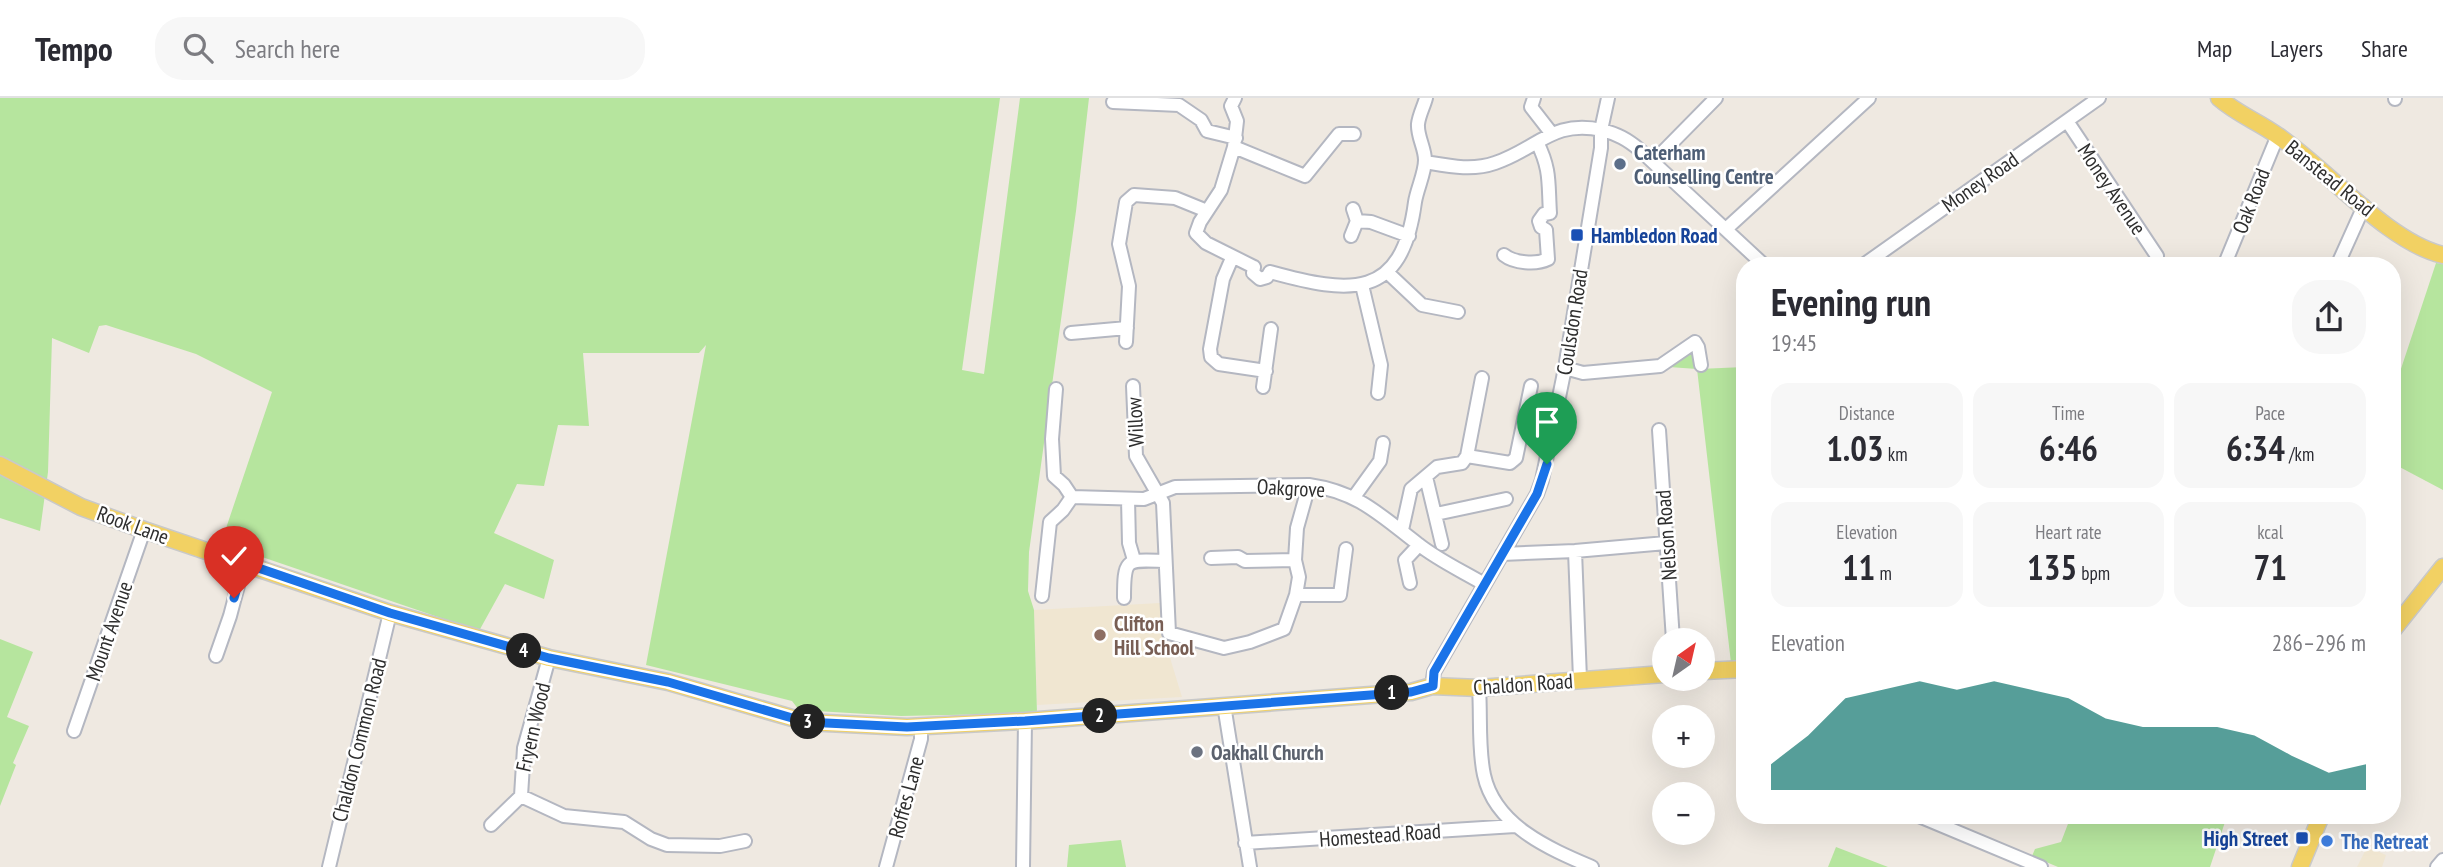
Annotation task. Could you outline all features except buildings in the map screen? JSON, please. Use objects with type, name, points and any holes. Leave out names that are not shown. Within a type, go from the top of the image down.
[{"type":"main road","name":"Banstead Road","points":[[2219,98],[2278,135],[2410,243],[2443,255]]},
{"type":"main road","name":"Rook Lane","points":[[0,465],[81,507],[390,613],[549,658],[668,682],[806,722],[921,726]]},
{"type":"main road","points":[[2401,620],[2443,567]]},
{"type":"main road","points":[[1715,670],[1736,669]]},
{"type":"main road","name":"Chaldon Road","points":[[921,726],[1025,721],[1411,692],[1433,686],[1479,688],[1652,675]]},
{"type":"main road","points":[[2300,867],[2318,824]]},
{"type":"street","points":[[1236,98],[1231,106],[1237,121],[1235,143],[1221,190],[1197,228],[1199,238],[1232,258],[1254,267],[1264,262],[1269,265],[1270,272],[1309,282],[1362,285],[1379,279],[1387,272],[1397,260],[1409,236],[1425,162],[1418,124],[1426,98]]},
{"type":"street","points":[[1534,98],[1531,107],[1552,134]]},
{"type":"street","name":"Coulsdon Road","points":[[1433,686],[1434,672],[1537,494],[1542,480],[1565,368],[1608,98]]},
{"type":"street","points":[[1653,162],[1716,98]]},
{"type":"street","name":"Money Road","points":[[1875,257],[2099,98]]},
{"type":"street","points":[[1726,229],[1865,99]]},
{"type":"street","points":[[1112,102],[1180,102],[1201,120],[1207,131],[1306,176],[1339,134],[1354,134]]},
{"type":"street","name":"Money Avenue","points":[[2067,121],[2157,256]]},
{"type":"street","points":[[1425,162],[1471,169],[1494,163],[1552,134],[1574,127],[1619,135],[1630,141],[1756,257]]},
{"type":"street","name":"Oak Road","points":[[2228,257],[2278,135]]},
{"type":"street","points":[[1504,254],[1511,261],[1542,262],[1548,259],[1546,230],[1541,227],[1539,221],[1544,214],[1550,213],[1550,179],[1545,158],[1537,142]]},
{"type":"street","points":[[1126,342],[1129,286],[1119,244],[1126,202],[1134,195],[1175,198],[1207,211]]},
{"type":"street","points":[[2341,257],[2364,206]]},
{"type":"street","points":[[1351,236],[1355,215],[1409,236]]},
{"type":"street","points":[[1232,258],[1223,279],[1210,349],[1211,357],[1219,364],[1266,371]]},
{"type":"street","points":[[1387,272],[1422,305],[1441,315],[1458,312]]},
{"type":"street","points":[[1362,285],[1381,365],[1378,393]]},
{"type":"street","points":[[1071,333],[1128,328]]},
{"type":"street","points":[[1264,387],[1271,329]]},
{"type":"street","points":[[1565,368],[1583,373],[1660,366],[1696,338],[1701,365]]},
{"type":"street","points":[[1402,530],[1411,489],[1437,467],[1462,463],[1467,456],[1482,378]]},
{"type":"street","name":"Willow","points":[[1133,386],[1136,456],[1159,494]]},
{"type":"street","points":[[1467,456],[1510,463],[1516,458],[1531,386]]},
{"type":"street","points":[[1042,596],[1049,522],[1063,510],[1072,497],[1054,476],[1052,439],[1056,389]]},
{"type":"street","name":"Nelson Road","points":[[1659,430],[1672,628]]},
{"type":"street","points":[[1354,497],[1380,461],[1383,443]]},
{"type":"street","points":[[1426,477],[1442,544]]},
{"type":"street","points":[[1159,494],[1163,503],[1169,633],[1224,648],[1284,629],[1296,595],[1297,528],[1310,485]]},
{"type":"street","name":"Oakgrove","points":[[1072,497],[1144,499],[1175,487],[1310,485],[1332,488],[1371,506],[1419,545],[1484,584]]},
{"type":"street","points":[[1128,499],[1129,543],[1134,560]]},
{"type":"street","points":[[1436,513],[1506,499]]},
{"type":"street","name":"Mount Avenue","points":[[74,731],[144,530]]},
{"type":"street","points":[[1502,554],[1666,543]]},
{"type":"street","points":[[1410,583],[1405,560],[1419,545]]},
{"type":"street","points":[[1296,595],[1340,595],[1346,549]]},
{"type":"street","points":[[1575,551],[1580,679]]},
{"type":"street","points":[[1211,558],[1238,556],[1245,562],[1295,560]]},
{"type":"street","points":[[1124,598],[1124,572],[1127,565],[1134,560],[1165,561]]},
{"type":"street","points":[[216,656],[244,563]]},
{"type":"street","name":"Chaldon Common Road","points":[[329,867],[390,613]]},
{"type":"street","name":"Fryern Wood","points":[[491,825],[521,796],[524,748],[549,658]]},
{"type":"street","points":[[1479,688],[1484,773],[1491,792],[1515,826],[1592,867]]},
{"type":"street","points":[[1224,705],[1250,867]]},
{"type":"street","points":[[1023,867],[1025,721]]},
{"type":"street","name":"Roffes Lane","points":[[886,867],[921,739],[921,726]]},
{"type":"street","name":"Fryern Wood","points":[[521,796],[564,816],[624,822],[651,839],[667,845],[701,847],[745,841]]},
{"type":"street","points":[[1938,824],[2041,867]]},
{"type":"street","name":"Homestead Road","points":[[1245,843],[1515,826]]},
{"type":"street","points":[[2437,867],[2443,860]]},
{"type":"shaded area","name":"Clifton Hill School","points":[[1160,603],[1171,661],[1182,697],[1037,705],[1034,610]]},
{"type":"shaded area","points":[[2367,847],[2386,855],[2382,867],[2357,867]]},
{"type":"green space","points":[[0,98],[1000,98],[962,370],[984,374],[1020,98],[1089,98],[1029,552],[1028,591],[1034,610],[1037,713],[901,716],[799,710],[792,701],[646,665],[706,345],[699,353],[583,353],[589,426],[558,425],[544,486],[517,484],[494,533],[554,560],[544,599],[505,584],[479,631],[221,543],[272,392],[196,354],[106,325],[99,326],[89,353],[52,338],[48,472],[40,531],[0,518]]},
{"type":"green space","points":[[2436,263],[2443,264],[2443,490],[2401,468],[2401,369]]},
{"type":"green space","points":[[1692,348],[1698,369],[1736,367],[1736,663],[1731,663],[1697,369],[1669,367]]},
{"type":"green space","points":[[0,639],[33,652],[7,717],[29,726],[13,763],[16,765],[0,806]]},
{"type":"green space","points":[[2068,824],[2224,824],[2210,867],[2058,867],[2032,856],[2035,849],[2061,842]]},
{"type":"green space","points":[[1121,840],[1126,867],[1067,867],[1069,845]]},
{"type":"green space","points":[[1836,847],[1888,867],[1828,867]]},
{"type":"place","name":"Caterham Counselling Centre","points":[[1620,164]]},
{"type":"place","name":"Hambledon Road","points":[[1577,235]]},
{"type":"place","name":"Clifton Hill School","points":[[1100,635]]},
{"type":"place","name":"Oakhall Church","points":[[1197,752]]},
{"type":"place","name":"High Street","points":[[2302,838]]},
{"type":"place","name":"The Retreat","points":[[2327,841]]},
{"type":"route","points":[[234,598],[244,563],[390,613],[549,658],[668,682],[806,722],[907,727],[1103,716],[1411,692],[1433,686],[1434,672],[1537,494],[1547,464]]}]
